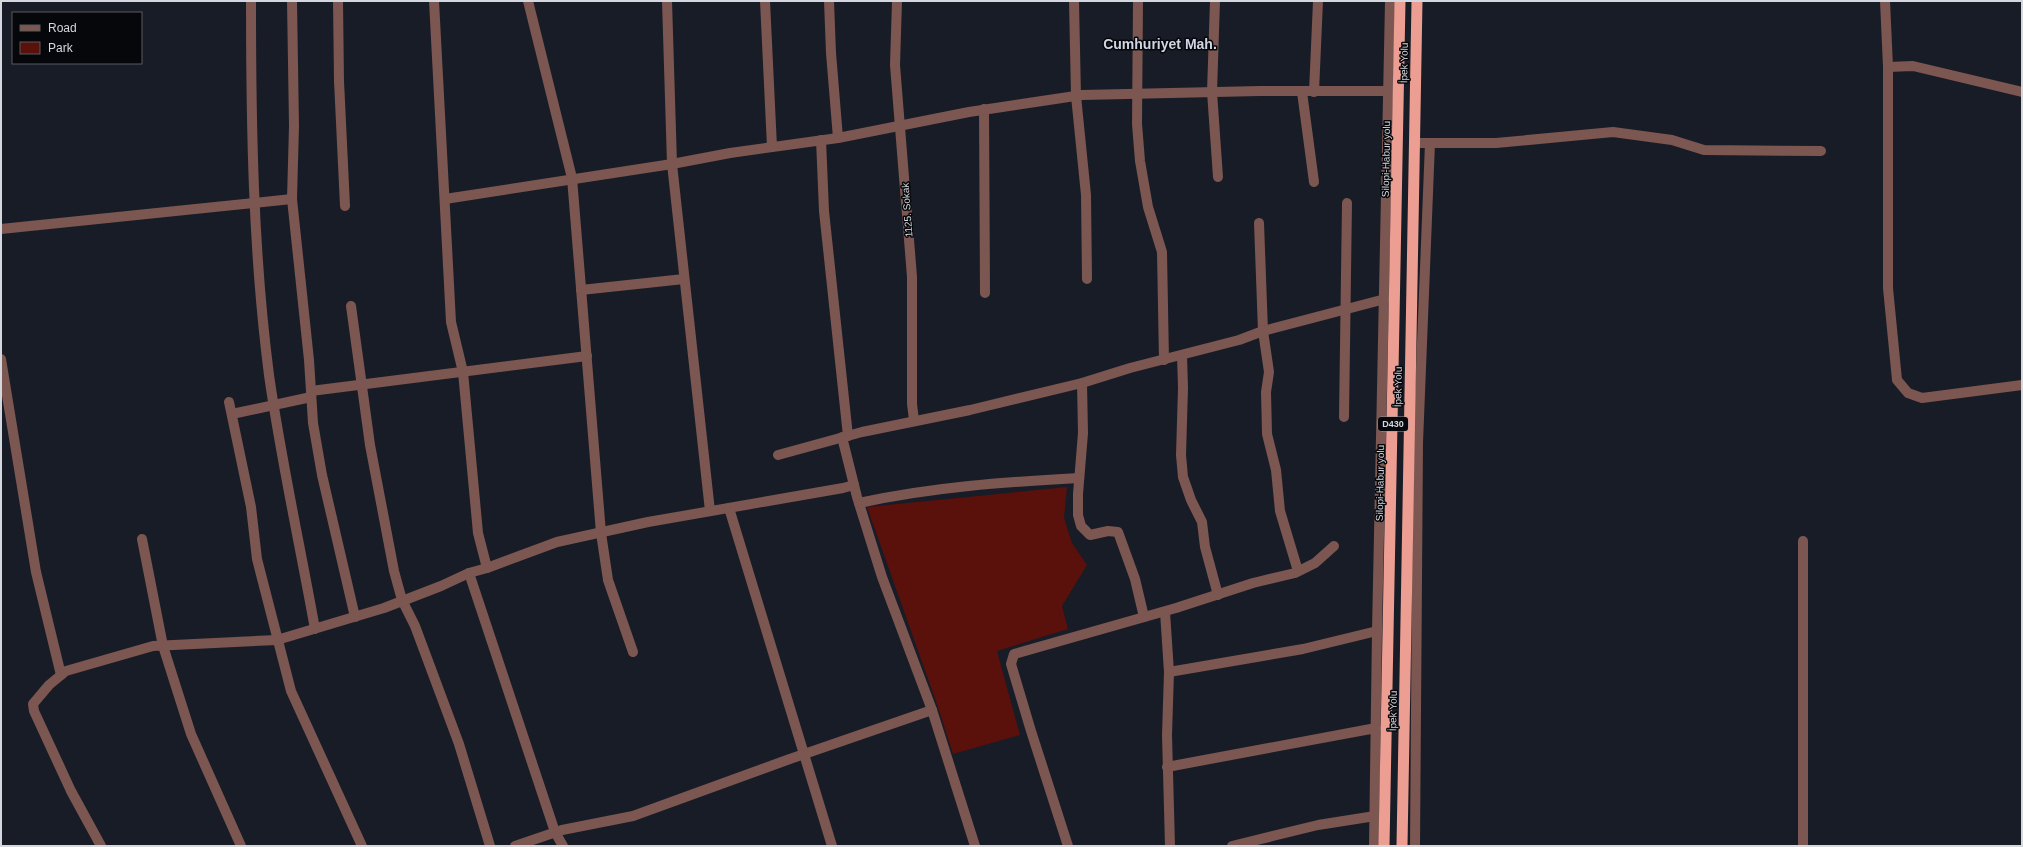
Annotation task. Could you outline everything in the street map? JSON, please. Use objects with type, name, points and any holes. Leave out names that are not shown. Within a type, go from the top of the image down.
[{"type":"highway","name":"Silopi-Habur yolu","points":[[1384,846],[1400,1]]},
{"type":"highway","name":"İpek Yolu","points":[[1402,846],[1417,1]]},
{"type":"street","points":[[251,1],[254,202],[268,367],[315,629]]},
{"type":"street","points":[[292,1],[294,126],[292,199],[313,423],[322,475],[355,617]]},
{"type":"street","points":[[338,1],[339,81],[345,206]]},
{"type":"street","points":[[434,1],[451,322],[463,372],[478,533],[487,568]]},
{"type":"street","points":[[528,1],[572,178],[601,533],[608,580],[633,652]]},
{"type":"street","points":[[667,1],[672,164],[710,511]]},
{"type":"street","points":[[765,1],[772,146]]},
{"type":"street","points":[[829,1],[831,53],[838,138]]},
{"type":"street","name":"1125. Sokak","points":[[896,1],[895,65],[912,277],[912,404],[914,420]]},
{"type":"street","points":[[1074,1],[1076,96],[1086,195],[1088,279]]},
{"type":"street","points":[[1138,1],[1136,95],[1140,161],[1148,207],[1162,252],[1164,360]]},
{"type":"street","points":[[1215,1],[1212,92],[1218,177]]},
{"type":"street","points":[[1314,92],[1318,1]]},
{"type":"street","points":[[1374,846],[1390,1]]},
{"type":"street","points":[[1885,1],[1888,68],[1888,288],[1897,380],[1908,393],[1922,398],[2022,385]]},
{"type":"street","points":[[1888,68],[1913,66],[2022,92]]},
{"type":"street","points":[[444,199],[572,178],[672,164],[772,146],[838,138],[984,109],[1076,96],[1212,92],[1389,91]]},
{"type":"street","points":[[1302,92],[1314,182]]},
{"type":"street","points":[[984,109],[985,293]]},
{"type":"street","points":[[1414,143],[1496,143],[1613,132],[1672,140],[1704,150],[1821,151]]},
{"type":"street","points":[[821,140],[824,211],[845,437],[854,484],[882,577],[932,710],[975,846]]},
{"type":"street","points":[[1415,846],[1418,443],[1430,143]]},
{"type":"street","points":[[1,229],[292,199]]},
{"type":"street","points":[[1344,417],[1347,203]]},
{"type":"street","points":[[1259,223],[1262,331],[1269,372],[1266,392],[1267,434],[1276,470],[1280,511],[1298,571]]},
{"type":"street","points":[[581,290],[684,279]]},
{"type":"street","points":[[778,455],[914,420],[970,410],[1082,383],[1239,340],[1262,331],[1385,299]]},
{"type":"street","points":[[351,306],[355,326],[361,386],[394,571],[402,600],[415,626],[459,744],[490,846]]},
{"type":"street","points":[[1182,355],[1183,388],[1181,455],[1183,477],[1191,500],[1202,522],[1205,547],[1218,595]]},
{"type":"street","points":[[232,414],[311,394],[587,356]]},
{"type":"street","points":[[1,359],[36,572],[61,675]]},
{"type":"street","points":[[1082,383],[1083,433],[1079,478],[1078,515],[1081,526],[1090,535],[1108,531],[1118,532],[1135,579],[1144,618]]},
{"type":"street","points":[[230,402],[251,507],[257,559],[291,691],[362,846]]},
{"type":"street","points":[[859,503],[894,495],[1002,482],[1079,478]]},
{"type":"street","points":[[101,846],[72,791],[34,711],[33,704],[38,696],[66,671],[153,646],[277,640],[355,617],[441,586],[469,573],[487,568],[557,542],[710,511],[843,488],[854,484]]},
{"type":"street","points":[[729,508],[832,846]]},
{"type":"street","points":[[142,539],[163,646],[191,734],[241,846]]},
{"type":"street","points":[[1803,541],[1803,846]]},
{"type":"street","points":[[1068,846],[1030,731],[1011,664],[1012,656],[1014,654],[1144,618],[1298,571],[1315,563],[1334,546]]},
{"type":"street","points":[[469,573],[555,832],[563,846]]},
{"type":"street","points":[[1164,612],[1170,672],[1167,736],[1170,846]]},
{"type":"street","points":[[1170,672],[1303,649],[1377,631]]},
{"type":"street","points":[[515,846],[555,832],[633,816],[932,710]]},
{"type":"street","points":[[1167,767],[1376,728]]},
{"type":"street","points":[[1232,846],[1318,826],[1375,816]]},
{"type":"green space","points":[[1067,487],[1064,518],[1072,543],[1087,565],[1062,606],[1068,629],[997,651],[1020,735],[953,754],[938,707],[867,507]]},
{"type":"district","name":"Cumhuriyet Mah.","points":[[1160,44]]}]
